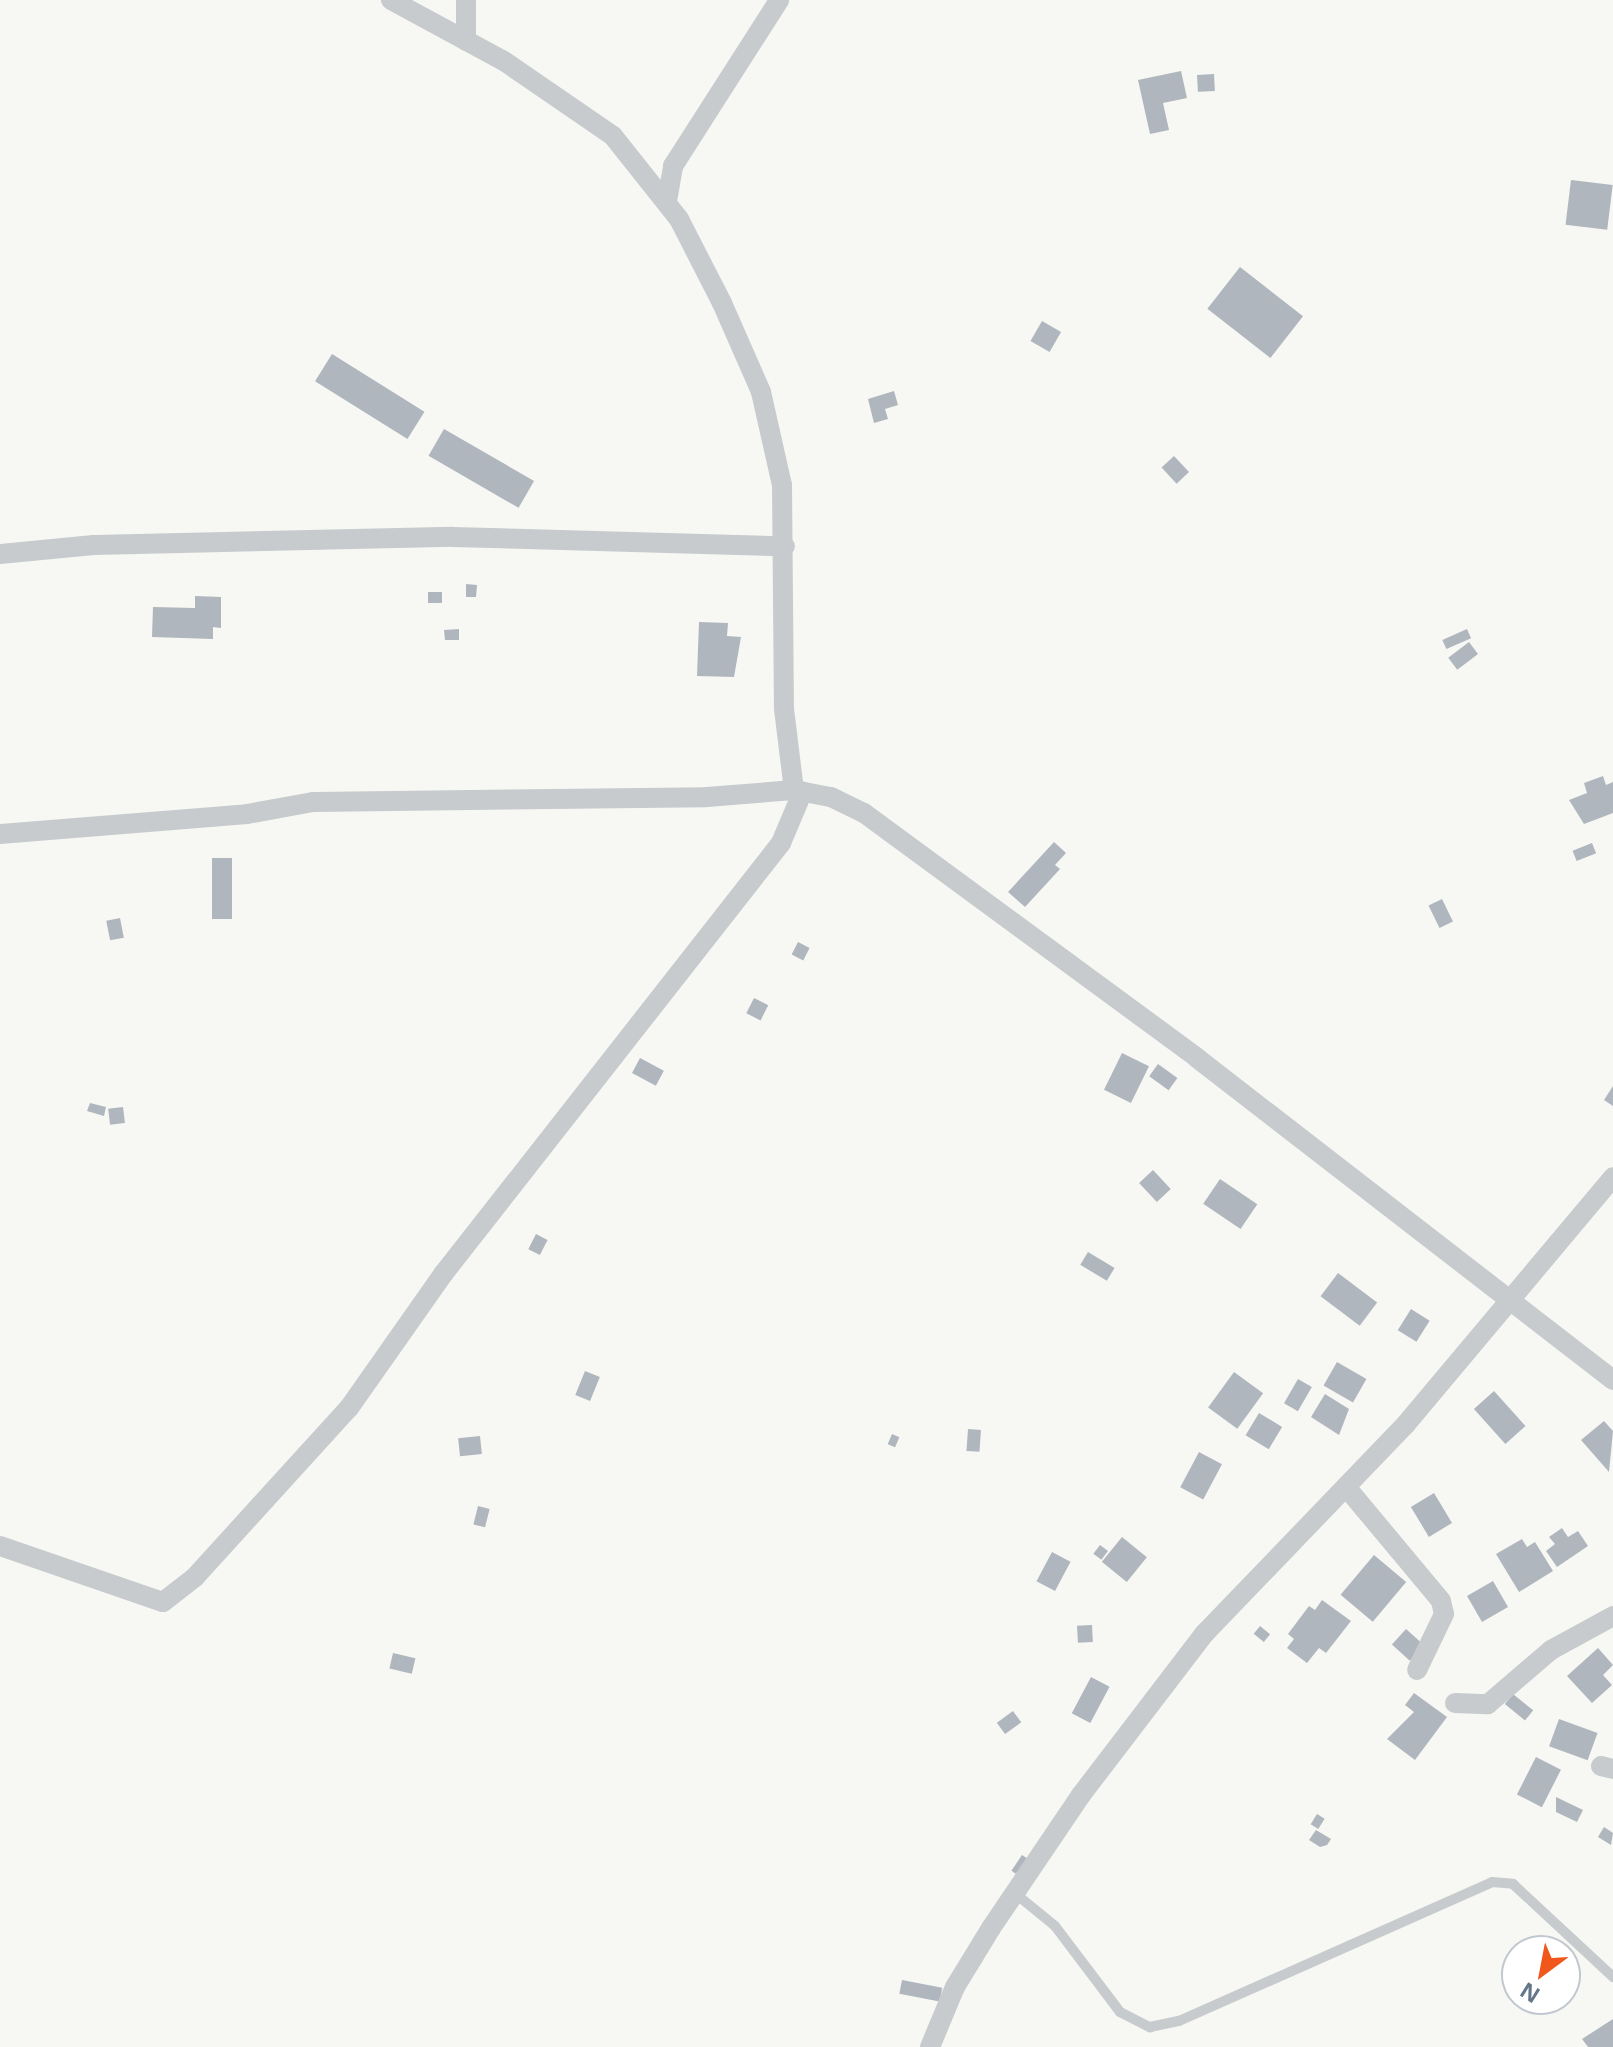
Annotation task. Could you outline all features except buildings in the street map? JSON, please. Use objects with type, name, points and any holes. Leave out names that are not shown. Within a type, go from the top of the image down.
[{"type":"street","points":[[0,1546],[163,1602],[195,1577],[349,1408],[444,1273],[781,843],[799,790],[784,709],[785,546],[782,485],[761,392],[722,303],[667,201],[613,136],[561,96],[391,0]]},
{"type":"street","points":[[466,0],[466,41]]},
{"type":"street","points":[[667,201],[673,166],[779,0]]},
{"type":"street","points":[[0,554],[94,545],[453,537],[785,546]]},
{"type":"street","points":[[0,834],[247,814],[313,802],[707,797],[799,790],[864,813],[1197,1058],[1613,1380]]},
{"type":"street","points":[[930,2047],[955,1987],[1081,1795],[1205,1633],[1347,1488],[1613,1177]]},
{"type":"street","points":[[1347,1488],[1441,1601],[1444,1614],[1417,1670]]},
{"type":"street","points":[[1455,1703],[1488,1704],[1551,1650],[1613,1616]]},
{"type":"lane","points":[[1016,1894],[1055,1926],[1120,2012],[1150,2027],[1179,2021],[1492,1882],[1513,1884],[1613,1977]]}]
